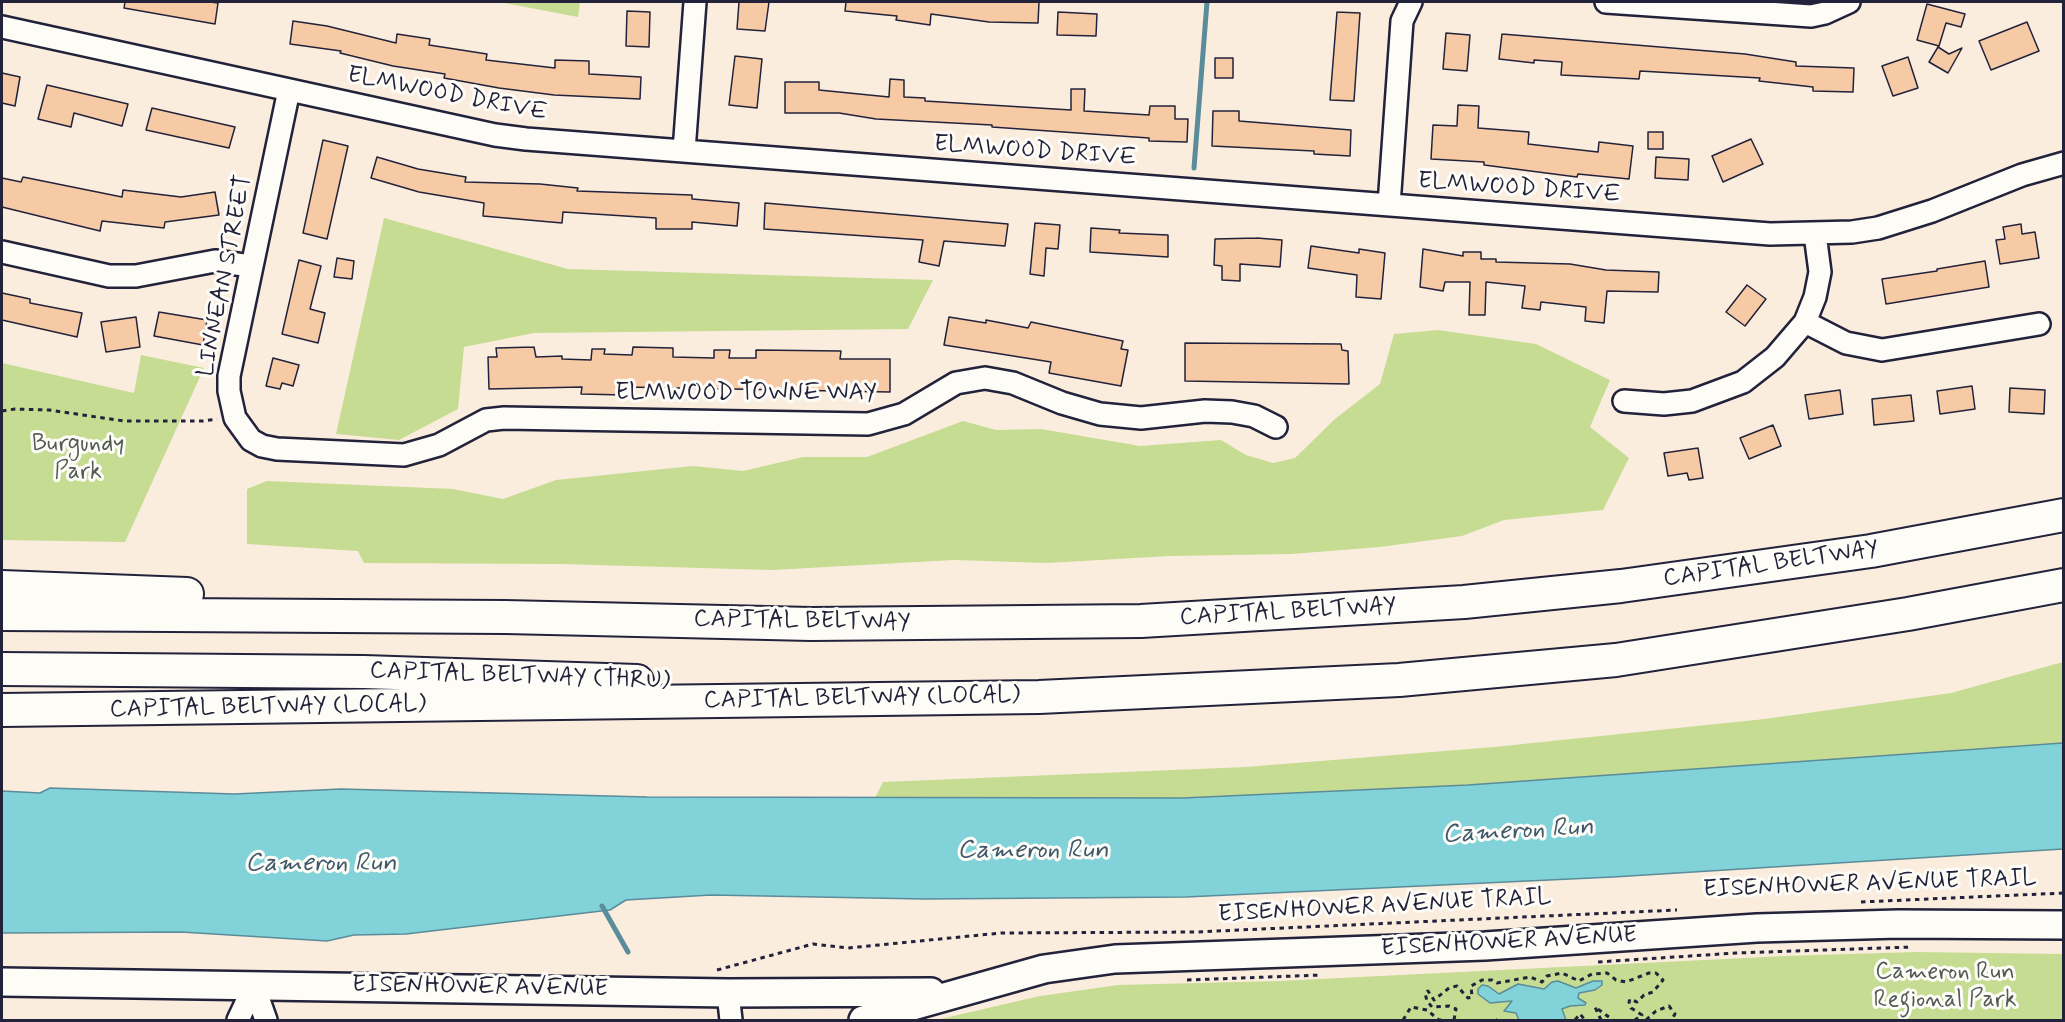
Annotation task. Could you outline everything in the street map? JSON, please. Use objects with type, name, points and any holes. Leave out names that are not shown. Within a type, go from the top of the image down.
[{"type":"highway","name":"CAPITAL BELTWAY","points":[[506,617],[963,625],[1142,621],[1366,609],[1464,602],[1705,576],[1953,537],[2064,515]]},
{"type":"highway","points":[[1039,697],[1399,680],[1616,660],[1908,615],[2064,585]]},
{"type":"highway","points":[[2,587],[289,598],[506,617]]},
{"type":"highway","points":[[2,614],[506,617]]},
{"type":"highway","name":"CAPITAL BELTWAY (THRU)","points":[[2,669],[364,672],[1039,697]]},
{"type":"highway","name":"CAPITAL BELTWAY (LOCAL)","points":[[2,710],[1039,697]]},
{"type":"main road","name":"EISENHOWER AVENUE","points":[[863,1020],[1044,969],[1115,959],[1485,946],[1757,928],[1910,924],[2064,925]]},
{"type":"main road","name":"EISENHOWER AVENUE","points":[[2,982],[254,986],[720,982],[959,992]]},
{"type":"street","points":[[684,152],[695,2]]},
{"type":"street","points":[[1389,205],[1402,21],[1411,2]]},
{"type":"street","points":[[1606,2],[1811,16],[1854,6]]},
{"type":"street","name":"ELMWOOD DRIVE","points":[[2,27],[495,135],[684,152],[1770,234],[1852,232],[1898,223],[2022,175],[2064,163]]},
{"type":"street","name":"LINNEAN STREET","points":[[277,449],[251,440],[242,430],[233,412],[229,391],[231,361],[289,90]]},
{"type":"street","points":[[1624,401],[1683,402],[1719,393],[1743,382],[1769,363],[1805,322],[1820,278],[1815,234]]},
{"type":"street","points":[[2,252],[108,276],[136,276],[215,261],[251,266]]},
{"type":"street","points":[[1805,322],[1846,343],[1882,350],[2039,324]]},
{"type":"street","name":"ELMWOOD TOWNE WAY","points":[[277,449],[404,455],[439,445],[486,420],[504,418],[867,424],[904,414],[956,383],[985,378],[1013,382],[1062,403],[1100,414],[1141,418],[1204,411],[1232,412],[1254,416],[1276,427]]},
{"type":"street","points":[[720,982],[731,1020]]},
{"type":"street","points":[[238,1020],[254,986]]},
{"type":"street","points":[[254,986],[266,1020]]},
{"type":"path","points":[[2,411],[49,410],[123,421],[203,421],[233,412]]},
{"type":"path","name":"EISENHOWER AVENUE TRAIL","points":[[1851,902],[2064,893]]},
{"type":"path","name":"EISENHOWER AVENUE TRAIL","points":[[720,982],[813,944],[848,948],[1001,933],[1196,932],[1684,910]]},
{"type":"path","points":[[1454,1020],[1456,1009],[1449,1006],[1432,1007],[1426,1001],[1425,993],[1428,991],[1434,1000],[1449,988],[1457,986],[1468,998],[1472,997],[1471,986],[1482,980],[1492,980],[1497,983],[1530,977],[1542,982],[1547,976],[1563,973],[1579,981],[1592,974],[1607,972],[1616,980],[1626,982],[1649,973],[1656,973],[1663,981],[1653,992],[1644,995],[1637,1002],[1630,999],[1631,1008],[1642,1015],[1635,1020]]},
{"type":"path","points":[[1646,1020],[1656,1011],[1669,1006],[1675,1014],[1671,1020]]},
{"type":"path","points":[[1403,1020],[1411,1007],[1427,1010],[1439,1020],[1445,1020]]},
{"type":"path","points":[[1601,1020],[1595,1007],[1613,1020]]},
{"type":"path","points":[[1575,1020],[1580,1014],[1585,1020]]},
{"type":"green space","points":[[499,2],[580,2],[578,17]]},
{"type":"green space","points":[[384,218],[568,269],[933,280],[908,329],[534,333],[464,347],[458,409],[399,440],[336,434]]},
{"type":"green space","points":[[1438,330],[1536,344],[1610,380],[1590,427],[1629,458],[1603,510],[1504,520],[1462,536],[1380,547],[1291,554],[1170,556],[1047,563],[954,560],[772,570],[560,564],[364,563],[358,551],[247,544],[247,489],[267,481],[453,489],[503,499],[556,480],[693,466],[743,471],[803,457],[867,457],[963,421],[996,430],[1041,429],[1140,446],[1221,440],[1246,455],[1273,463],[1295,458],[1335,419],[1380,384],[1394,334]]},
{"type":"green space","name":"Burgundy Park","points":[[141,355],[204,368],[125,542],[2,540],[2,363],[134,393]]},
{"type":"green space","points":[[2063,662],[2063,743],[1468,785],[1183,798],[875,798],[883,782],[1246,767],[1494,747],[1765,719],[1951,693]]},
{"type":"green space","name":"Cameron Run Regional Park","points":[[1916,952],[2063,954],[2063,1020],[936,1020],[1040,996],[1118,985],[1279,981],[1785,956]]},
{"type":"water","name":"Cameron Run","points":[[2063,743],[2063,849],[1613,877],[1186,897],[924,899],[711,895],[626,900],[610,910],[406,934],[354,935],[327,941],[181,932],[2,933],[2,791],[40,793],[50,788],[234,794],[341,789],[647,797],[1183,798],[1468,785]]},
{"type":"water","points":[[1558,981],[1576,988],[1593,981],[1602,981],[1602,985],[1595,990],[1579,993],[1578,998],[1586,1003],[1585,1005],[1562,1009],[1566,1020],[1519,1020],[1516,1013],[1504,1011],[1512,1001],[1490,1003],[1478,994],[1478,989],[1482,985],[1488,986],[1499,994],[1518,984],[1544,989],[1552,982]]},
{"type":"building","points":[[125,2],[218,3],[215,24],[124,8]]},
{"type":"building","points":[[739,2],[769,2],[765,31],[737,29]]},
{"type":"building","points":[[846,2],[1039,2],[1038,23],[989,22],[931,14],[930,25],[896,20],[897,16],[845,11]]},
{"type":"building","points":[[1927,4],[1965,14],[1961,27],[1946,23],[1939,46],[1917,40]]},
{"type":"building","points":[[627,11],[650,12],[649,47],[626,46]]},
{"type":"building","points":[[1058,12],[1097,14],[1096,36],[1057,35]]},
{"type":"building","points":[[1337,12],[1360,13],[1354,101],[1330,100]]},
{"type":"building","points":[[293,21],[327,26],[396,43],[397,34],[430,39],[429,45],[487,54],[486,60],[555,68],[555,60],[589,61],[589,74],[641,77],[640,99],[554,95],[499,88],[444,78],[445,74],[393,66],[340,53],[341,51],[290,44]]},
{"type":"building","points":[[2027,22],[2039,51],[1991,70],[1979,41]]},
{"type":"building","points":[[1446,33],[1470,35],[1467,71],[1443,69]]},
{"type":"building","points":[[1502,34],[1745,54],[1796,62],[1796,66],[1854,68],[1853,92],[1813,91],[1813,87],[1759,81],[1760,78],[1640,71],[1639,79],[1561,75],[1562,62],[1534,60],[1534,63],[1499,59]]},
{"type":"building","points":[[1938,47],[1949,54],[1962,48],[1948,73],[1929,62]]},
{"type":"building","points":[[735,56],[762,59],[757,108],[729,105]]},
{"type":"building","points":[[1908,57],[1918,88],[1893,96],[1882,66]]},
{"type":"building","points":[[1215,58],[1233,58],[1233,78],[1215,78]]},
{"type":"building","points":[[2,73],[20,77],[15,106],[2,103]]},
{"type":"building","points":[[890,79],[904,80],[904,97],[925,98],[925,101],[1071,110],[1071,89],[1085,89],[1084,111],[1149,115],[1150,106],[1175,106],[1175,119],[1188,119],[1187,142],[1149,141],[1149,138],[992,127],[992,125],[876,119],[839,113],[785,113],[785,82],[819,82],[819,90],[889,97]]},
{"type":"building","points":[[47,85],[128,104],[122,126],[74,113],[71,127],[38,119]]},
{"type":"building","points":[[1458,105],[1479,106],[1478,128],[1529,132],[1528,144],[1598,152],[1599,142],[1633,146],[1629,179],[1578,174],[1577,177],[1484,165],[1484,162],[1431,159],[1433,125],[1457,126]]},
{"type":"building","points":[[152,108],[235,127],[229,148],[146,130]]},
{"type":"building","points":[[1213,111],[1239,111],[1239,121],[1351,130],[1350,156],[1314,154],[1314,151],[1212,146]]},
{"type":"building","points":[[1648,132],[1663,132],[1663,149],[1648,149]]},
{"type":"building","points":[[1751,139],[1763,164],[1723,182],[1712,156]]},
{"type":"building","points":[[323,140],[348,146],[327,239],[303,233]]},
{"type":"building","points":[[377,157],[418,169],[466,177],[465,182],[540,184],[578,188],[577,191],[692,195],[692,199],[739,203],[737,226],[692,222],[692,229],[656,229],[656,218],[563,212],[562,223],[483,216],[484,203],[419,192],[371,178]]},
{"type":"building","points":[[1656,157],[1689,159],[1688,180],[1655,178]]},
{"type":"building","points":[[23,177],[122,197],[123,190],[181,197],[215,192],[219,215],[165,222],[164,228],[102,221],[100,231],[2,207],[2,178],[21,182]]},
{"type":"building","points":[[765,203],[1008,224],[1005,246],[944,241],[939,266],[919,262],[923,240],[764,229]]},
{"type":"building","points":[[1035,223],[1060,225],[1058,249],[1046,248],[1044,276],[1030,274]]},
{"type":"building","points":[[2021,224],[2022,234],[2035,232],[2039,258],[2000,264],[1996,240],[2005,239],[2003,227]]},
{"type":"building","points":[[1091,228],[1120,230],[1119,233],[1168,235],[1168,257],[1090,252]]},
{"type":"building","points":[[1215,239],[1282,240],[1280,267],[1240,264],[1240,281],[1222,280],[1222,266],[1214,265]]},
{"type":"building","points":[[1311,246],[1359,253],[1359,249],[1385,253],[1381,299],[1356,297],[1357,275],[1308,268]]},
{"type":"building","points":[[1423,249],[1463,256],[1463,252],[1481,252],[1481,259],[1496,259],[1496,262],[1570,264],[1606,270],[1659,272],[1658,292],[1607,291],[1604,323],[1585,321],[1586,307],[1541,302],[1540,310],[1522,308],[1525,286],[1486,282],[1485,315],[1469,315],[1470,282],[1445,282],[1443,291],[1420,287]]},
{"type":"building","points":[[337,258],[354,261],[352,279],[334,277]]},
{"type":"building","points":[[299,260],[321,266],[310,309],[325,313],[318,343],[282,334]]},
{"type":"building","points":[[1985,261],[1989,287],[1886,304],[1882,279]]},
{"type":"building","points":[[1747,285],[1766,299],[1745,326],[1726,312]]},
{"type":"building","points":[[2,293],[30,299],[30,303],[82,313],[77,337],[2,320]]},
{"type":"building","points":[[159,312],[207,320],[203,345],[154,336]]},
{"type":"building","points":[[136,317],[140,347],[106,352],[101,322]]},
{"type":"building","points":[[949,317],[986,323],[986,320],[1028,328],[1031,322],[1123,341],[1121,349],[1128,350],[1121,386],[1049,373],[1051,362],[944,345]]},
{"type":"building","points":[[1185,343],[1341,344],[1342,350],[1348,351],[1349,384],[1185,381]]},
{"type":"building","points":[[534,347],[536,357],[562,356],[562,359],[591,360],[592,349],[605,349],[604,354],[632,355],[633,347],[673,348],[673,357],[714,358],[714,350],[730,350],[729,358],[756,358],[756,350],[841,351],[840,359],[890,359],[890,392],[624,387],[624,395],[581,394],[582,387],[489,389],[488,357],[497,357],[496,348]]},
{"type":"building","points":[[273,358],[299,365],[293,386],[282,383],[280,389],[266,386]]},
{"type":"building","points":[[1972,386],[1975,409],[1940,414],[1937,391]]},
{"type":"building","points":[[2010,388],[2045,390],[2044,414],[2009,412]]},
{"type":"building","points":[[1840,390],[1843,414],[1809,419],[1805,395]]},
{"type":"building","points":[[1911,395],[1914,421],[1874,425],[1872,399]]},
{"type":"building","points":[[1773,425],[1781,446],[1749,459],[1740,438]]},
{"type":"building","points":[[1698,448],[1703,478],[1689,480],[1687,473],[1668,476],[1664,453]]},
{"type":"waterway","points":[[1194,168],[1207,2]]},
{"type":"waterway","points":[[602,906],[628,952]]}]
